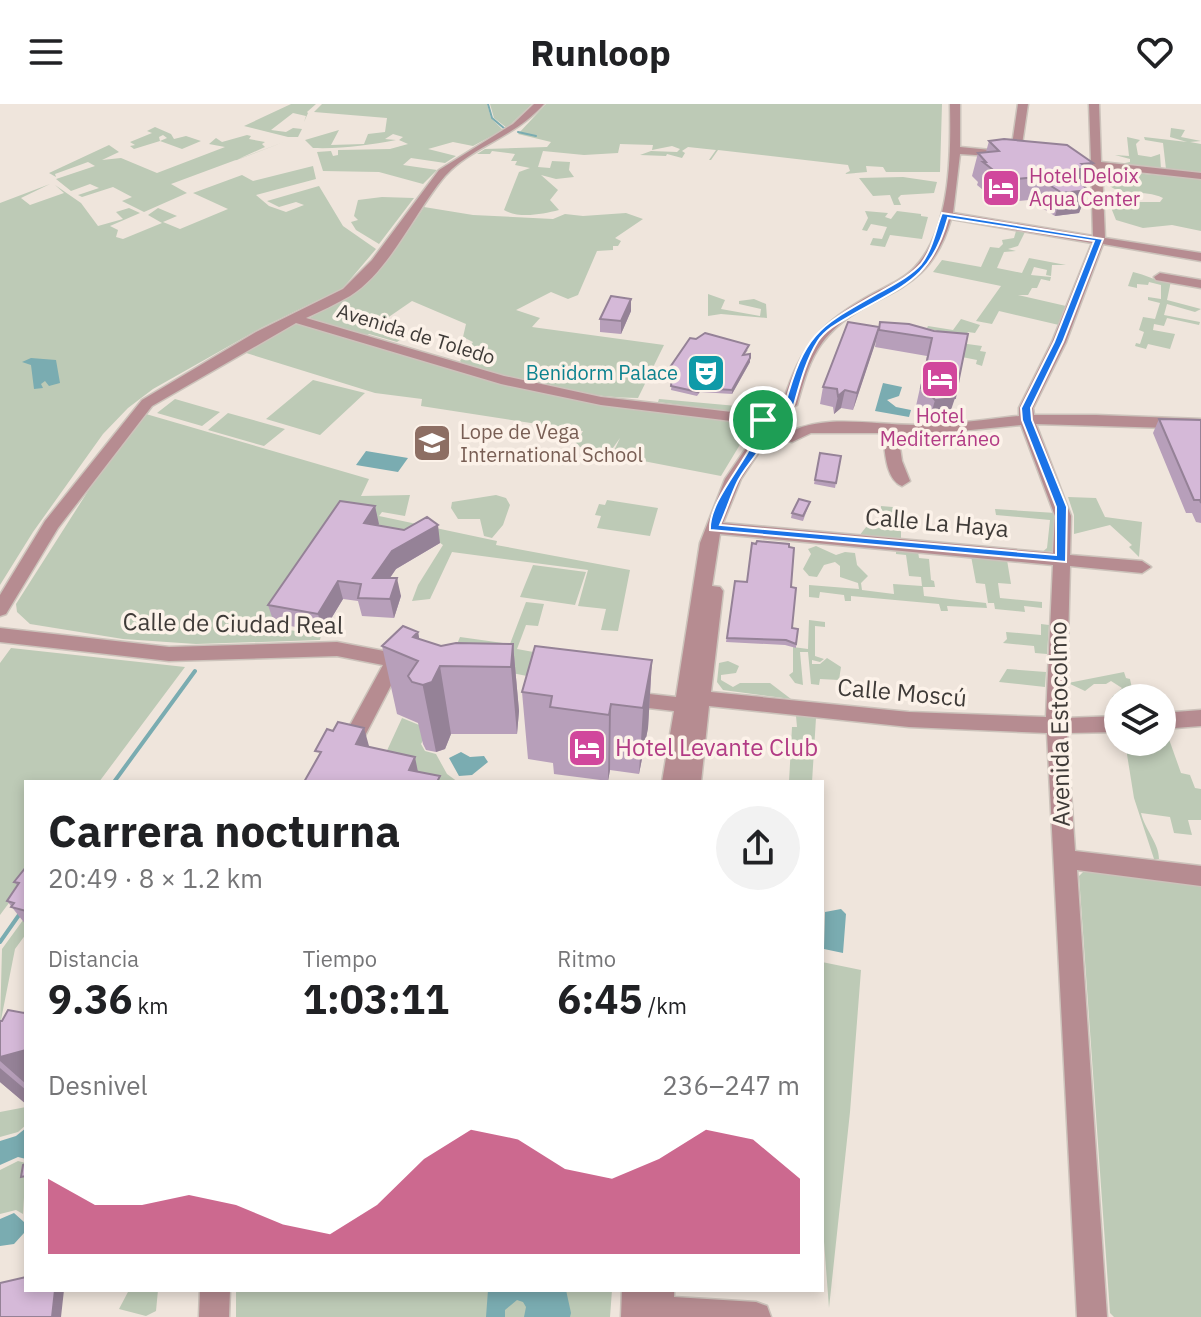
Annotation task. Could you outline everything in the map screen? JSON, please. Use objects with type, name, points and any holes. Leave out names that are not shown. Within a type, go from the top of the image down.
[{"type":"street","points":[[0,610],[51,525],[147,403],[261,335],[348,292],[384,251],[443,172],[469,153],[517,126],[539,104]]},
{"type":"street","points":[[792,437],[776,435],[787,418],[797,379],[815,339],[828,325],[918,272],[936,247],[955,165],[955,104]]},
{"type":"street","points":[[954,150],[1019,156],[1023,104]]},
{"type":"street","points":[[1027,420],[1026,408],[1059,342],[1099,239],[1094,104]]},
{"type":"street","points":[[1066,161],[1201,176]]},
{"type":"street","points":[[945,215],[1201,257]]},
{"type":"street","points":[[1160,277],[1201,284]]},
{"type":"street","name":"Avenida de Toledo","points":[[296,319],[501,380],[601,401],[787,418]]},
{"type":"street","points":[[787,418],[832,427],[890,431],[1027,420],[1096,419],[1201,424]]},
{"type":"street","points":[[787,418],[792,437]]},
{"type":"street","points":[[690,780],[695,706],[717,569],[720,528],[733,479],[787,418]]},
{"type":"street","name":"Avenida Estocolmo","points":[[1027,420],[1061,507],[1056,727],[1092,1317]]},
{"type":"street","points":[[890,431],[894,461],[902,481]]},
{"type":"street","points":[[720,528],[751,472],[767,452],[792,437]]},
{"type":"street","name":"Calle La Haya","points":[[720,528],[1142,567]]},
{"type":"street","name":"Calle de Ciudad Real","points":[[0,635],[148,653],[326,649],[427,667]]},
{"type":"street","points":[[331,780],[395,660]]},
{"type":"street","points":[[598,694],[695,706]]},
{"type":"street","points":[[674,780],[695,706]]},
{"type":"street","name":"Calle Moscú","points":[[695,706],[1003,727],[1104,725]]},
{"type":"street","points":[[1176,720],[1201,718]]},
{"type":"street","points":[[1063,859],[1201,876]]},
{"type":"street","points":[[214,1317],[215,1292]]},
{"type":"street","points":[[639,1292],[653,1309],[756,1317]]},
{"type":"green space","points":[[291,104],[316,104],[307,112],[308,113],[304,122],[306,116],[293,113],[271,130],[286,132],[293,128],[302,129],[298,137],[244,126]]},
{"type":"green space","points":[[322,104],[487,104],[491,118],[503,130],[473,146],[453,142],[428,149],[456,156],[445,163],[411,158],[403,165],[437,170],[423,184],[379,172],[323,171],[317,152],[331,151],[333,156],[338,155],[338,150],[390,149],[408,144],[399,140],[403,137],[393,134],[385,139],[396,140],[356,146],[313,148],[305,140],[339,130],[331,145],[364,144],[368,134],[385,132],[387,118],[314,112]]},
{"type":"green space","points":[[490,104],[532,104],[507,128],[494,118]]},
{"type":"green space","points":[[546,104],[942,104],[940,172],[886,172],[883,167],[866,166],[867,172],[844,174],[850,171],[848,165],[718,150],[709,160],[716,150],[688,147],[682,151],[685,153],[682,158],[667,154],[640,155],[651,151],[677,152],[680,149],[672,146],[652,150],[653,145],[620,144],[618,153],[584,155],[543,151],[538,167],[550,168],[552,161],[570,162],[569,170],[574,177],[556,179],[541,175],[558,190],[550,200],[559,210],[531,215],[510,213],[504,210],[519,172],[530,168],[515,165],[517,161],[511,161],[515,154],[492,151],[490,154],[477,154],[485,149],[547,147],[551,142],[518,134]]},
{"type":"green space","points":[[155,127],[171,134],[174,139],[186,136],[201,141],[182,149],[160,141],[134,149],[130,146],[135,145],[130,142],[152,133],[147,131]]},
{"type":"green space","points":[[1171,128],[1185,130],[1181,137],[1201,141],[1190,142],[1201,144],[1201,173],[1166,169],[1163,143],[1145,140],[1144,137],[1187,142],[1170,137]]},
{"type":"green space","points":[[247,135],[251,136],[249,139],[265,142],[262,144],[265,147],[171,184],[187,193],[144,212],[122,201],[132,197],[113,187],[82,197],[78,195],[99,188],[90,184],[71,191],[56,179],[95,166],[88,162],[55,174],[56,177],[49,173],[109,145],[119,152],[102,160],[121,158],[157,173],[225,147],[209,144],[216,138],[222,142]]},
{"type":"green space","points":[[1127,137],[1140,140],[1136,144],[1138,155],[1151,157],[1160,154],[1161,169],[1120,164],[1130,162],[1130,159],[1115,155],[1129,156]]},
{"type":"green space","points":[[313,166],[316,179],[256,195],[269,206],[286,212],[304,205],[296,202],[279,207],[267,201],[319,186],[343,226],[376,249],[343,288],[261,328],[153,389],[128,408],[103,434],[33,532],[0,585],[0,203],[50,184],[21,198],[30,205],[64,193],[55,185],[81,203],[98,226],[123,219],[116,212],[129,208],[140,213],[110,226],[118,230],[116,237],[123,239],[162,223],[148,215],[158,208],[177,216],[163,222],[180,229],[228,209],[193,193],[242,175],[253,181]]},
{"type":"green space","points":[[1111,173],[1201,179],[1201,231],[1172,225],[1143,228],[1116,220],[1110,205],[1115,202],[1160,202],[1163,198],[1121,191],[1107,184]]},
{"type":"green space","points":[[903,177],[937,182],[934,193],[901,195],[898,198],[901,205],[894,205],[890,195],[873,196],[859,178]]},
{"type":"green space","points":[[414,198],[379,244],[356,230],[351,222],[358,220],[354,216],[358,200]]},
{"type":"green space","points":[[424,207],[473,215],[553,219],[565,214],[626,213],[643,219],[615,238],[621,241],[618,246],[613,246],[613,250],[597,251],[578,295],[568,299],[551,292],[516,310],[540,318],[532,327],[664,345],[638,398],[548,388],[462,363],[460,361],[473,342],[463,337],[466,324],[412,301],[380,323],[386,326],[376,332],[394,339],[399,336],[393,333],[396,331],[408,334],[397,342],[369,334],[364,337],[308,319],[368,282],[398,246]]},
{"type":"green space","points":[[865,211],[888,213],[885,217],[891,219],[897,211],[928,217],[922,239],[890,235],[885,247],[870,245],[873,238],[882,239],[887,227],[871,224],[867,231],[862,230],[868,218]]},
{"type":"green space","points":[[998,226],[1026,230],[1018,246],[1008,249],[1016,251],[1004,252],[997,268],[1022,273],[1029,258],[1066,265],[1052,265],[1051,276],[1046,275],[1047,270],[1034,267],[1031,275],[1051,277],[1050,281],[1041,279],[1037,288],[1032,288],[1028,295],[1018,295],[1066,306],[1059,325],[999,311],[992,324],[976,321],[1001,286],[933,272],[942,260],[981,267],[990,247],[999,248],[1002,240],[1014,238],[1016,231]]},
{"type":"green space","points":[[1133,272],[1171,281],[1167,300],[1201,309],[1195,312],[1167,304],[1164,315],[1200,322],[1199,325],[1167,318],[1164,326],[1154,324],[1153,330],[1175,334],[1170,349],[1148,344],[1146,349],[1135,346],[1136,343],[1140,344],[1144,332],[1139,330],[1143,317],[1155,319],[1160,303],[1148,300],[1148,297],[1161,299],[1161,285],[1149,282],[1148,285],[1137,284],[1137,288],[1128,286]]},
{"type":"green space","points":[[708,294],[725,300],[721,309],[760,316],[761,309],[739,304],[739,301],[754,299],[766,304],[767,318],[721,314],[708,316]]},
{"type":"green space","points":[[961,319],[980,325],[975,333],[968,332],[960,343],[982,346],[980,351],[986,352],[982,366],[976,364],[977,360],[962,357],[935,338],[938,331],[927,328],[953,330]]},
{"type":"green space","points":[[296,324],[512,386],[612,407],[629,406],[680,415],[682,412],[753,423],[721,476],[612,455],[620,438],[610,452],[580,447],[576,443],[583,431],[421,406],[422,399],[375,393],[243,352]]},
{"type":"green space","points":[[313,380],[365,393],[320,435],[266,419]]},
{"type":"green space","points":[[759,391],[769,392],[758,414],[753,415],[658,402],[659,399],[737,406],[753,401]]},
{"type":"green space","points":[[175,399],[220,412],[202,426],[157,413]]},
{"type":"green space","points":[[228,413],[285,429],[264,446],[208,430]]},
{"type":"green space","points":[[146,414],[369,479],[361,496],[410,495],[405,516],[382,512],[379,516],[497,541],[496,545],[630,570],[618,631],[601,630],[606,609],[578,606],[588,570],[452,552],[430,599],[412,601],[418,585],[443,545],[429,535],[341,519],[270,627],[321,635],[320,640],[196,644],[123,639],[30,624],[17,612],[16,604],[97,477]]},
{"type":"green space","points":[[496,495],[506,498],[510,505],[503,525],[492,538],[484,536],[480,519],[458,519],[451,508],[452,502]]},
{"type":"green space","points":[[1068,497],[1096,498],[1105,517],[1142,522],[1139,557],[1129,547],[1132,545],[1110,525],[1074,534],[1074,515]]},
{"type":"green space","points":[[607,500],[658,508],[650,536],[597,528],[601,516],[595,515],[599,504],[605,505]]},
{"type":"green space","points":[[881,506],[904,508],[905,531],[901,531],[901,540],[859,536],[870,522],[881,519]]},
{"type":"green space","points":[[995,509],[1056,513],[1053,551],[1041,553],[1047,548],[1050,520],[996,515]]},
{"type":"green space","points":[[816,546],[836,555],[855,553],[857,565],[868,576],[861,583],[862,590],[894,594],[893,584],[922,586],[921,577],[909,576],[906,555],[896,554],[896,549],[918,551],[919,558],[929,559],[931,580],[935,587],[923,587],[924,596],[986,603],[987,608],[947,606],[948,611],[941,611],[939,604],[851,596],[851,601],[845,601],[844,595],[820,592],[819,598],[809,597],[809,585],[859,589],[858,583],[840,577],[840,566],[835,562],[824,565],[817,577],[809,576],[803,569],[811,554],[808,549]]},
{"type":"green space","points":[[971,556],[1007,560],[1011,584],[998,583],[1000,598],[1042,602],[1042,608],[1024,606],[1025,612],[995,609],[994,603],[988,603],[985,584],[976,583]]},
{"type":"green space","points":[[533,565],[586,572],[575,605],[520,597]]},
{"type":"green space","points":[[526,602],[544,604],[538,626],[526,625],[517,649],[550,655],[527,676],[450,661],[460,637],[510,644]]},
{"type":"green space","points":[[809,620],[825,622],[825,627],[815,626],[815,656],[824,659],[820,662],[812,660],[812,664],[820,664],[827,658],[841,667],[839,680],[820,679],[819,685],[811,684],[808,652],[800,652],[803,685],[795,683],[789,675],[793,672],[793,647],[808,649]]},
{"type":"green space","points":[[1041,624],[1049,625],[1047,654],[1035,653],[1034,646],[1003,643],[1007,639],[1006,632],[1041,635]]},
{"type":"green space","points":[[11,648],[185,667],[100,780],[24,780],[24,883],[0,915],[0,663]]},
{"type":"green space","points":[[728,661],[739,666],[736,673],[721,675],[721,680],[733,687],[740,683],[770,683],[791,699],[723,690],[717,682],[719,663]]},
{"type":"green space","points":[[1007,669],[1046,672],[1045,687],[999,682]]},
{"type":"green space","points":[[1124,672],[1131,684],[1111,681],[1094,684],[1085,691],[1068,683]]},
{"type":"green space","points":[[796,716],[816,718],[812,780],[789,780],[792,727],[797,727]]},
{"type":"green space","points":[[402,718],[429,729],[421,744],[425,751],[436,754],[447,774],[455,780],[385,780],[384,757]]},
{"type":"green space","points":[[1127,756],[1175,756],[1181,773],[1190,775],[1195,788],[1201,789],[1201,820],[1188,820],[1192,835],[1174,833],[1170,817],[1141,813],[1158,853],[1159,859],[1154,859],[1134,798]]},
{"type":"green space","points":[[1085,870],[1201,885],[1201,1317],[1114,1317],[1110,1313],[1079,876]]},
{"type":"green space","points":[[24,919],[24,937],[15,949],[0,1025],[2,949]]},
{"type":"green space","points":[[824,962],[861,970],[850,1112],[829,1308],[824,1242]]},
{"type":"green space","points":[[24,1107],[24,1127],[18,1132],[0,1137],[0,1112]]},
{"type":"green space","points":[[18,1161],[24,1162],[23,1214],[16,1210],[0,1214],[0,1170]]},
{"type":"green space","points":[[128,1292],[158,1292],[156,1311],[146,1316],[119,1309]]},
{"type":"green space","points":[[236,1292],[612,1292],[610,1317],[236,1317]]},
{"type":"water","points":[[31,358],[56,360],[60,383],[49,386],[45,381],[41,384],[43,388],[34,389],[31,365],[22,362]]},
{"type":"water","points":[[883,383],[902,387],[899,396],[887,400],[896,407],[911,410],[909,417],[875,411]]},
{"type":"water","points":[[366,451],[408,458],[398,472],[356,465]]},
{"type":"water","points":[[461,752],[470,757],[484,756],[488,762],[472,775],[459,776],[449,758]]},
{"type":"water","points":[[841,909],[846,914],[843,953],[824,949],[825,912]]},
{"type":"water","points":[[24,1130],[24,1158],[18,1157],[0,1165],[0,1141]]},
{"type":"water","points":[[14,1213],[24,1222],[24,1233],[14,1244],[0,1246],[0,1219]]},
{"type":"water","points":[[488,1292],[566,1292],[571,1313],[570,1317],[524,1317],[526,1307],[517,1300],[505,1310],[505,1317],[486,1317]]},
{"type":"building","points":[[1004,139],[1067,145],[1093,163],[1082,164],[1088,168],[1068,171],[1088,190],[1062,193],[1037,177],[1006,180],[983,162],[986,162],[978,153],[999,151],[989,141]]},
{"type":"building","points":[[611,296],[631,299],[621,321],[600,319]]},
{"type":"building","points":[[848,322],[879,327],[857,393],[845,390],[838,396],[837,389],[823,387]]},
{"type":"building","points":[[880,322],[968,334],[955,398],[935,400],[926,389],[921,388],[932,338],[879,330]]},
{"type":"building","name":"Benidorm Palace","points":[[705,333],[749,345],[743,355],[750,354],[750,358],[732,390],[700,388],[698,392],[671,386],[672,377],[664,376],[690,338],[696,339]]},
{"type":"building","points":[[1159,419],[1201,420],[1201,503],[1194,500]]},
{"type":"building","points":[[820,453],[841,456],[836,483],[815,480]]},
{"type":"building","points":[[799,499],[810,502],[803,516],[792,513]]},
{"type":"building","points":[[340,501],[375,506],[364,523],[404,530],[427,517],[438,525],[392,551],[373,578],[397,578],[390,599],[358,598],[361,584],[338,581],[318,614],[268,605]]},
{"type":"building","points":[[757,541],[789,544],[794,548],[791,587],[796,588],[792,628],[798,629],[796,644],[786,640],[727,638],[735,581],[747,582],[752,543],[756,544]]},
{"type":"building","points":[[403,626],[418,632],[413,637],[441,646],[456,643],[513,644],[511,667],[440,666],[432,682],[423,685],[412,682],[408,676],[418,661],[382,646]]},
{"type":"building","points":[[535,646],[652,660],[643,708],[611,704],[609,715],[550,707],[552,696],[522,692]]},
{"type":"building","points":[[338,722],[364,728],[356,744],[415,757],[409,770],[440,776],[438,780],[305,780],[321,752],[315,751],[327,729],[333,731]]},
{"type":"building","points":[[24,870],[24,910],[11,907],[14,903],[7,901],[19,883],[14,882]]},
{"type":"building","points":[[8,1010],[24,1013],[24,1051],[0,1057],[2,1021]]},
{"type":"building","points":[[24,1277],[24,1292],[55,1292],[52,1317],[0,1317],[0,1283]]},
{"type":"waterway","points":[[488,104],[492,118],[505,129]]},
{"type":"waterway","points":[[518,132],[536,136]]},
{"type":"waterway","points":[[115,780],[195,671]]},
{"type":"waterway","points":[[0,942],[24,908]]},
{"type":"place","name":"Hotel Deloix Aqua Center","points":[[1001,188]]},
{"type":"place","name":"Benidorm Palace","points":[[706,373]]},
{"type":"place","name":"Hotel Mediterráneo","points":[[940,379]]},
{"type":"place","name":"Lope de Vega International School","points":[[432,443]]},
{"type":"place","name":"Hotel Levante Club","points":[[587,748]]},
{"type":"route","points":[[945,215],[1099,239],[1059,342],[1026,408],[1027,420],[1061,507],[1064,536],[1062,559],[714,528],[733,479],[761,438],[765,429],[763,420],[770,413],[790,405],[797,379],[815,339],[828,325],[922,268],[936,247],[945,215]]}]
